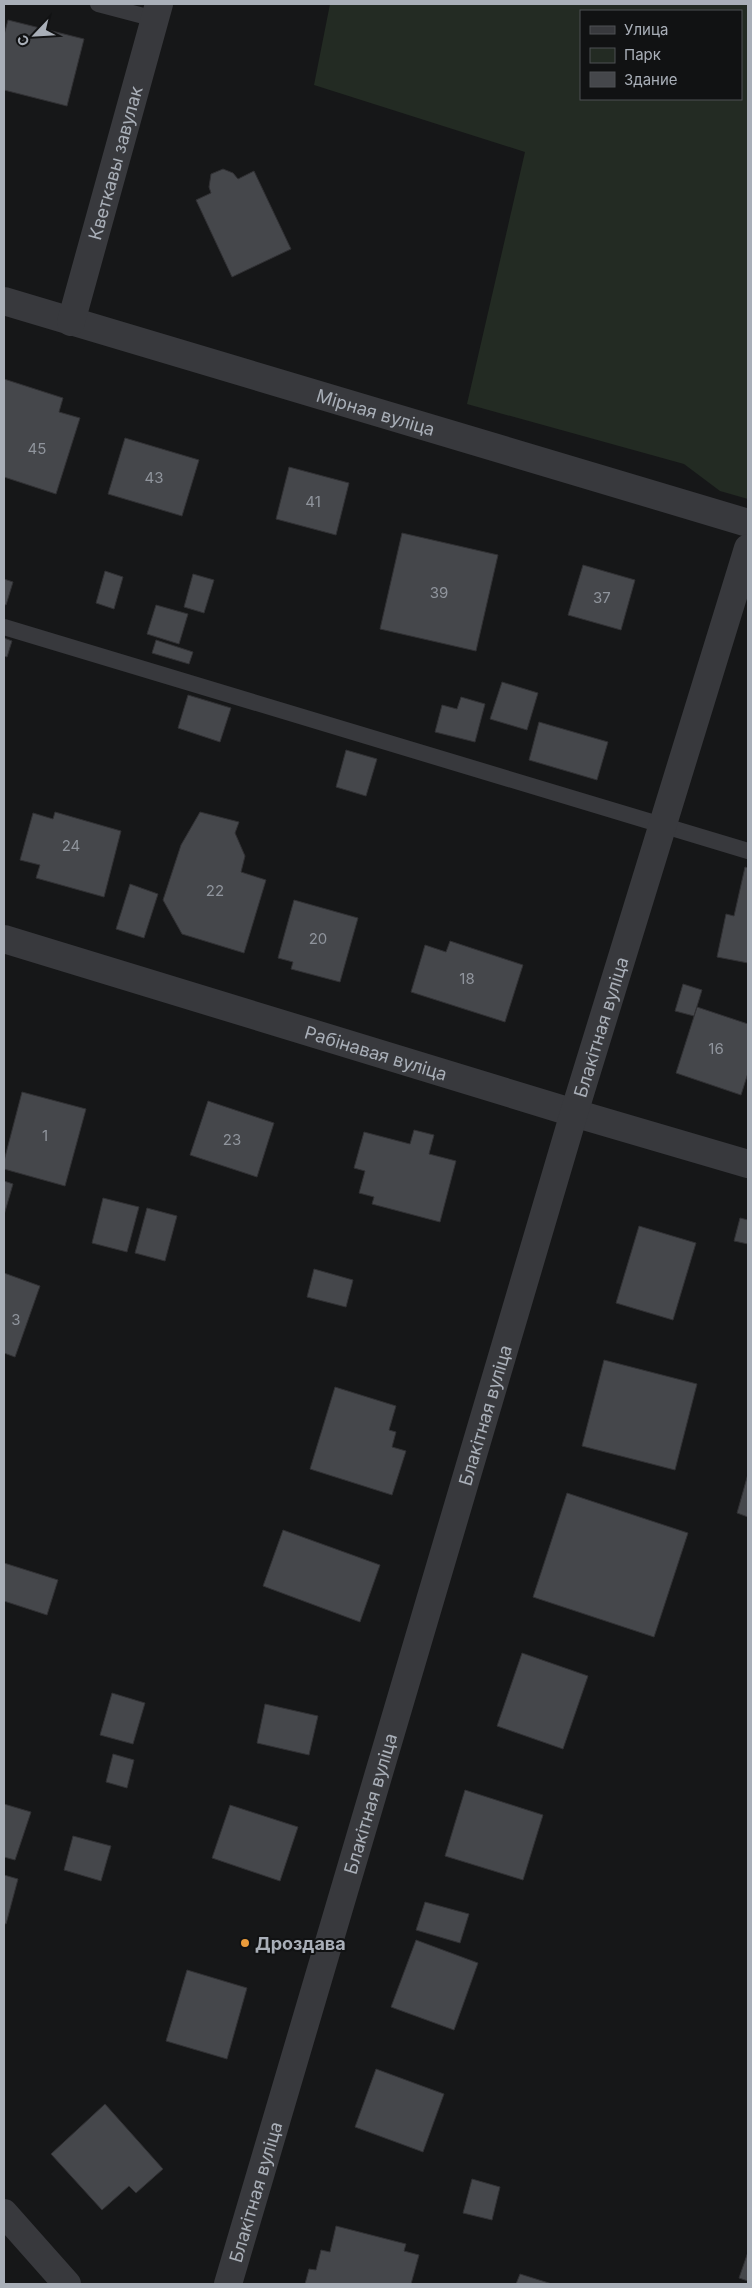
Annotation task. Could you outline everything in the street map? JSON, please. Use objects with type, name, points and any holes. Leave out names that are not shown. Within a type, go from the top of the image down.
[{"type":"street","name":"Кветкавы завулак","points":[[71,322],[157,11]]},
{"type":"street","name":"Мірная вуліца","points":[[4,301],[748,522]]},
{"type":"street","name":"Блакітная вуліца","points":[[228,2284],[574,1113],[748,548]]},
{"type":"street","name":"Рабінавая вуліца","points":[[4,939],[574,1113],[748,1164]]},
{"type":"street","points":[[4,2213],[67,2284]]},
{"type":"lane","points":[[98,4],[157,11]]},
{"type":"lane","points":[[4,627],[748,851]]},
{"type":"green space","points":[[330,4],[748,4],[748,499],[720,491],[684,464],[467,404],[525,152],[314,85]]},
{"type":"building","points":[[8,20],[84,39],[67,106],[4,90],[4,35]]},
{"type":"building","points":[[223,169],[233,173],[238,179],[254,171],[291,249],[232,277],[196,200],[211,193],[209,187],[211,174]]},
{"type":"building","points":[[4,379],[63,398],[59,412],[80,418],[56,494],[4,477]]},
{"type":"building","points":[[125,438],[199,460],[182,516],[108,494]]},
{"type":"building","points":[[289,467],[349,483],[336,535],[276,519]]},
{"type":"building","points":[[402,533],[498,555],[476,651],[380,629]]},
{"type":"building","points":[[583,565],[635,580],[621,630],[568,615]]},
{"type":"building","points":[[105,571],[123,577],[114,609],[96,603]]},
{"type":"building","points":[[193,574],[214,580],[204,613],[184,607]]},
{"type":"building","points":[[4,579],[13,582],[6,605],[4,604]]},
{"type":"building","points":[[156,605],[188,614],[179,644],[147,634]]},
{"type":"building","points":[[4,638],[12,641],[7,657],[4,656]]},
{"type":"building","points":[[156,640],[193,652],[189,664],[152,653]]},
{"type":"building","points":[[502,682],[538,693],[527,730],[490,719]]},
{"type":"building","points":[[188,695],[231,708],[220,742],[178,728]]},
{"type":"building","points":[[461,697],[485,704],[475,742],[435,732],[442,705],[457,709]]},
{"type":"building","points":[[539,722],[608,742],[597,780],[529,760]]},
{"type":"building","points":[[346,750],[377,759],[366,796],[336,787]]},
{"type":"building","points":[[55,812],[121,831],[104,897],[36,878],[40,865],[20,860],[33,813],[53,819]]},
{"type":"building","points":[[200,812],[239,822],[235,833],[245,856],[241,872],[266,880],[244,953],[182,934],[163,900],[181,845]]},
{"type":"building","points":[[745,867],[748,868],[748,963],[717,957],[726,914],[734,916]]},
{"type":"building","points":[[130,884],[158,894],[144,938],[116,929]]},
{"type":"building","points":[[294,900],[358,918],[340,982],[291,969],[293,962],[278,958]]},
{"type":"building","points":[[450,941],[523,965],[505,1022],[411,992],[425,945],[446,952]]},
{"type":"building","points":[[683,984],[702,990],[694,1016],[675,1011]]},
{"type":"building","points":[[697,1007],[748,1024],[748,1073],[741,1095],[676,1073]]},
{"type":"building","points":[[22,1092],[86,1109],[65,1186],[4,1169],[4,1161]]},
{"type":"building","points":[[208,1101],[274,1123],[257,1177],[190,1155]]},
{"type":"building","points":[[414,1130],[434,1135],[429,1154],[456,1161],[440,1222],[372,1204],[374,1197],[359,1193],[365,1171],[354,1168],[364,1132],[410,1144]]},
{"type":"building","points":[[4,1181],[13,1184],[4,1215]]},
{"type":"building","points":[[103,1198],[139,1207],[127,1252],[92,1243]]},
{"type":"building","points":[[147,1208],[177,1216],[165,1261],[135,1253]]},
{"type":"building","points":[[740,1218],[748,1220],[748,1244],[734,1241]]},
{"type":"building","points":[[639,1226],[696,1243],[673,1320],[616,1303]]},
{"type":"building","points":[[314,1269],[353,1280],[346,1307],[307,1297]]},
{"type":"building","points":[[4,1273],[40,1286],[15,1357],[4,1353]]},
{"type":"building","points":[[604,1360],[697,1384],[675,1470],[582,1446]]},
{"type":"building","points":[[335,1387],[396,1406],[389,1430],[396,1432],[392,1447],[406,1451],[392,1495],[310,1469]]},
{"type":"building","points":[[748,1474],[748,1517],[737,1513]]},
{"type":"building","points":[[567,1493],[688,1533],[654,1637],[533,1597]]},
{"type":"building","points":[[283,1530],[380,1565],[360,1622],[263,1586]]},
{"type":"building","points":[[4,1563],[58,1580],[47,1615],[4,1601]]},
{"type":"building","points":[[522,1653],[588,1676],[563,1749],[497,1726]]},
{"type":"building","points":[[112,1693],[145,1703],[133,1744],[100,1735]]},
{"type":"building","points":[[265,1704],[318,1716],[309,1755],[257,1743]]},
{"type":"building","points":[[113,1754],[134,1760],[127,1788],[106,1782]]},
{"type":"building","points":[[465,1790],[543,1815],[523,1880],[445,1856]]},
{"type":"building","points":[[4,1804],[31,1812],[15,1860],[4,1857]]},
{"type":"building","points":[[230,1805],[298,1827],[280,1881],[212,1858]]},
{"type":"building","points":[[73,1836],[111,1846],[101,1881],[64,1870]]},
{"type":"building","points":[[4,1875],[18,1879],[6,1924],[4,1923]]},
{"type":"building","points":[[425,1902],[469,1914],[460,1943],[416,1930]]},
{"type":"building","points":[[416,1940],[478,1963],[454,2030],[391,2007]]},
{"type":"building","points":[[187,1970],[247,1988],[227,2059],[166,2041]]},
{"type":"building","points":[[376,2069],[444,2094],[423,2152],[355,2127]]},
{"type":"building","points":[[105,2104],[163,2169],[136,2193],[129,2186],[102,2210],[51,2154]]},
{"type":"building","points":[[472,2179],[500,2187],[492,2220],[463,2213]]},
{"type":"building","points":[[336,2226],[406,2244],[404,2251],[419,2255],[411,2284],[305,2284],[309,2269],[316,2270],[321,2250],[330,2252]]},
{"type":"building","points":[[748,2252],[748,2281],[739,2278]]},
{"type":"building","points":[[520,2274],[552,2284],[516,2284]]},
{"type":"place","name":"Дроздава","points":[[245,1943]]}]
